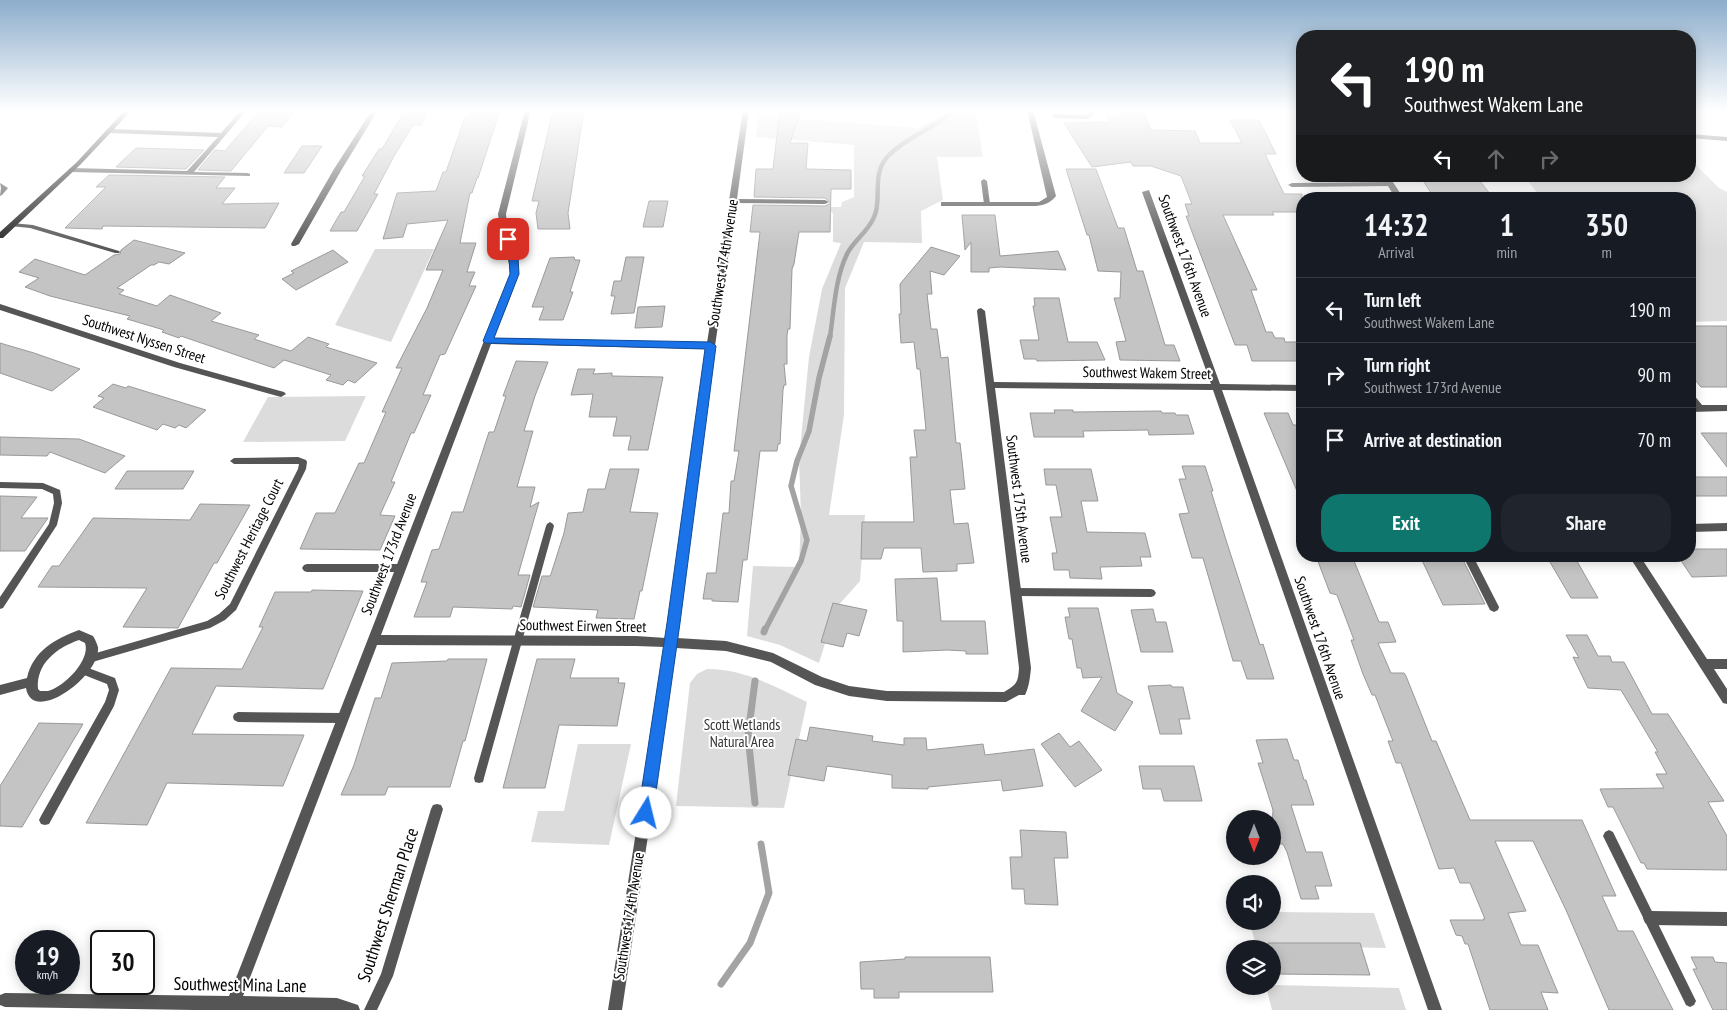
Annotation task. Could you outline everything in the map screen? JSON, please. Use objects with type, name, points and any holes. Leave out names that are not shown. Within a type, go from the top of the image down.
[{"type":"main road","points":[[0,236],[84,157]]},
{"type":"street","points":[[295,244],[345,157]]},
{"type":"street","name":"Southwest 173rd Avenue","points":[[233,1004],[514,274],[513,257],[502,221],[502,214],[516,157]]},
{"type":"street","name":"Southwest 174th Avenue","points":[[615,1010],[671,643],[711,346],[739,157]]},
{"type":"street","points":[[944,204],[1039,204],[1047,201],[1052,196],[1042,157]]},
{"type":"street","points":[[1292,185],[1390,184],[1395,192]]},
{"type":"street","name":"Southwest 176th Avenue","points":[[1146,192],[1435,1010]]},
{"type":"street","points":[[733,201],[825,202]]},
{"type":"street","name":"Southwest Nyssen Street","points":[[0,306],[169,363],[281,394]]},
{"type":"street","name":"Southwest 175th Avenue","points":[[981,311],[1025,668],[1024,682],[1020,690]]},
{"type":"street","points":[[488,341],[711,346]]},
{"type":"street","name":"Southwest Wakem Street","points":[[990,384],[1296,388]]},
{"type":"street","points":[[1696,404],[1700,409]]},
{"type":"street","points":[[1696,409],[1727,408]]},
{"type":"street","points":[[1471,562],[1494,607]]},
{"type":"street","points":[[1638,562],[1727,699]]},
{"type":"street","points":[[79,635],[87,636],[91,641],[90,659],[83,670],[73,682],[49,696],[38,696],[32,692],[30,682],[34,670],[54,646],[67,638],[79,635]]},
{"type":"street","name":"Southwest Eirwen Street","points":[[373,640],[671,643],[726,646],[773,658],[819,681],[849,692],[887,696],[1006,697],[1020,690]]},
{"type":"street","points":[[1704,664],[1727,664]]},
{"type":"street","points":[[0,690],[30,682]]},
{"type":"street","points":[[1650,918],[1727,919]]},
{"type":"street","name":"Southwest Mina Lane","points":[[5,1000],[337,1005],[353,1010]]},
{"type":"lane","points":[[189,173],[203,157]]},
{"type":"lane","points":[[71,170],[248,175]]},
{"type":"lane","points":[[984,181],[987,204]]},
{"type":"lane","points":[[0,185],[5,188],[0,194]]},
{"type":"lane","points":[[12,225],[31,226],[117,252]]},
{"type":"lane","name":"Southwest Heritage Court","points":[[90,659],[210,624],[222,618],[233,607],[302,469],[303,462],[298,460],[234,461]]},
{"type":"lane","points":[[0,485],[43,486],[57,492],[58,503],[53,525],[0,605]]},
{"type":"lane","points":[[479,778],[550,526]]},
{"type":"lane","points":[[1696,528],[1727,527]]},
{"type":"lane","points":[[307,568],[401,568]]},
{"type":"lane","points":[[1016,592],[1151,593]]},
{"type":"lane","points":[[45,820],[110,703],[114,690],[111,681],[83,670]]},
{"type":"lane","points":[[238,717],[342,718]]},
{"type":"lane","name":"Southwest Sherman Place","points":[[370,1010],[387,976],[437,810]]},
{"type":"lane","points":[[1609,836],[1690,1001]]},
{"type":"green space","points":[[854,157],[937,157],[943,200],[921,211],[922,243],[864,242],[845,288],[844,415],[829,515],[865,515],[860,581],[836,608],[819,663],[780,645],[747,636],[753,566],[799,567],[801,515],[799,459],[809,357],[822,289],[841,243],[833,242],[833,213],[831,212],[831,207],[841,207],[842,202],[854,197]]},
{"type":"green space","points":[[1696,165],[1719,188],[1727,192],[1727,321],[1696,322],[1696,192],[1537,192],[1529,182],[1696,182]]},
{"type":"green space","points":[[375,249],[434,249],[391,342],[335,325]]},
{"type":"green space","points":[[366,396],[345,441],[243,442],[268,397]]},
{"type":"green space","name":"Scott Wetlands Natural Area","points":[[707,669],[746,675],[807,702],[784,808],[676,806],[690,683],[697,674]]},
{"type":"green space","points":[[578,744],[631,744],[609,845],[531,842],[538,811],[564,811]]},
{"type":"green space","points":[[1281,912],[1374,913],[1386,948],[1281,946],[1281,940],[1255,940],[1252,930],[1281,930]]},
{"type":"green space","points":[[1281,985],[1399,988],[1406,1010],[1272,1010],[1268,995],[1281,995]]},
{"type":"building","points":[[126,157],[197,157],[186,169],[116,167]]},
{"type":"building","points":[[209,157],[242,157],[231,171],[198,170]]},
{"type":"building","points":[[295,157],[315,157],[304,173],[284,173]]},
{"type":"building","points":[[374,157],[393,157],[374,194],[378,194],[357,231],[330,231],[341,212],[344,212],[365,176],[362,176]]},
{"type":"building","points":[[451,157],[485,157],[472,193],[470,193],[460,243],[476,243],[467,272],[475,272],[469,286],[476,286],[445,354],[440,355],[423,395],[431,395],[414,433],[411,433],[391,482],[395,482],[380,515],[395,516],[380,550],[300,549],[316,513],[335,513],[359,463],[364,463],[386,412],[382,412],[402,368],[396,368],[427,308],[443,270],[426,270],[448,220],[407,224],[403,237],[383,239],[397,193],[436,191],[443,172],[446,172]]},
{"type":"building","points":[[542,157],[577,157],[568,213],[570,229],[538,229],[536,213],[539,201],[532,201]]},
{"type":"building","points":[[774,157],[807,157],[806,169],[851,170],[851,189],[831,189],[831,203],[825,198],[754,197],[756,169],[773,169]]},
{"type":"building","points":[[1086,157],[1266,157],[1284,194],[1296,194],[1296,212],[1272,212],[1274,215],[1223,215],[1257,290],[1251,290],[1266,332],[1272,332],[1275,338],[1284,338],[1285,342],[1296,342],[1296,361],[1252,361],[1247,345],[1235,345],[1186,216],[1189,216],[1185,204],[1192,204],[1181,176],[1151,166],[1133,166],[1131,162],[1092,167]]},
{"type":"building","points":[[1066,169],[1096,169],[1118,228],[1124,228],[1137,271],[1143,271],[1165,345],[1174,345],[1180,361],[1120,360],[1116,342],[1126,341],[1114,298],[1120,298],[1121,272],[1098,271],[1089,235],[1087,235]]},
{"type":"building","points":[[109,175],[225,177],[216,188],[235,188],[222,204],[279,203],[265,228],[103,226],[102,229],[65,228],[106,187],[96,187]]},
{"type":"building","points":[[1424,182],[1481,182],[1489,192],[1430,192]]},
{"type":"building","points":[[649,201],[668,201],[663,227],[643,227]]},
{"type":"building","points":[[831,203],[830,232],[799,232],[792,269],[790,329],[788,329],[787,335],[787,364],[784,364],[786,385],[784,385],[783,390],[780,444],[778,444],[777,451],[760,451],[747,560],[743,560],[738,602],[703,599],[707,573],[716,573],[723,513],[729,513],[731,481],[734,481],[739,451],[734,451],[760,232],[750,232],[753,205],[825,206]]},
{"type":"building","points":[[962,215],[995,215],[1000,256],[1058,251],[1066,270],[1000,267],[989,268],[989,272],[971,272],[971,242],[965,250]]},
{"type":"building","points":[[134,240],[185,253],[169,264],[159,262],[151,265],[117,288],[124,290],[119,294],[157,306],[170,295],[221,313],[211,321],[259,335],[254,339],[291,351],[308,337],[329,344],[326,347],[377,363],[355,383],[348,380],[343,385],[326,380],[331,375],[284,360],[274,368],[181,336],[179,338],[162,332],[164,330],[127,319],[130,316],[50,296],[25,287],[39,278],[19,272],[35,259],[85,275],[114,255],[120,254],[121,250]]},
{"type":"building","points":[[931,247],[960,256],[944,275],[930,271],[932,294],[927,294],[931,329],[937,329],[941,358],[948,357],[956,443],[960,443],[962,460],[965,489],[950,490],[954,524],[968,523],[974,563],[957,564],[957,571],[923,572],[921,548],[884,548],[881,559],[861,559],[862,522],[914,522],[910,457],[917,457],[914,430],[926,430],[920,369],[917,369],[914,342],[901,343],[899,314],[901,314],[900,284]]},
{"type":"building","points":[[333,250],[348,262],[296,290],[282,279],[294,273],[291,271]]},
{"type":"building","points":[[574,257],[575,260],[580,260],[570,292],[573,292],[563,320],[539,320],[544,307],[532,307],[550,258]]},
{"type":"building","points":[[626,257],[644,257],[634,313],[611,314],[615,296],[611,296],[614,281],[621,281]]},
{"type":"building","points":[[1034,298],[1059,298],[1068,342],[1097,342],[1105,360],[1037,361],[1036,359],[1024,359],[1020,340],[1039,340],[1033,306],[1035,306]]},
{"type":"building","points":[[665,306],[662,327],[635,328],[638,307]]},
{"type":"building","points":[[1696,326],[1727,326],[1727,387],[1701,387],[1696,381]]},
{"type":"building","points":[[0,343],[80,369],[52,391],[0,373]]},
{"type":"building","points":[[516,361],[548,362],[524,431],[533,431],[517,487],[535,487],[530,507],[539,502],[518,575],[530,575],[521,607],[513,606],[512,609],[453,607],[450,617],[414,617],[427,582],[421,582],[432,550],[439,549],[452,512],[463,512],[489,432],[494,432],[506,396],[503,396]]},
{"type":"building","points":[[578,369],[595,369],[593,374],[612,373],[612,376],[663,377],[648,450],[628,450],[631,436],[613,436],[617,417],[589,417],[593,394],[571,395]]},
{"type":"building","points":[[113,384],[126,388],[128,386],[206,410],[186,428],[179,425],[175,428],[163,424],[157,430],[93,407],[104,398],[98,396]]},
{"type":"building","points":[[1054,410],[1073,410],[1073,412],[1161,411],[1162,413],[1188,415],[1194,434],[1149,435],[1148,430],[1083,431],[1084,437],[1034,437],[1030,413],[1055,413]]},
{"type":"building","points":[[1264,413],[1288,413],[1293,425],[1296,425],[1296,489]]},
{"type":"building","points":[[1701,433],[1727,433],[1727,467]]},
{"type":"building","points":[[0,437],[79,439],[125,456],[105,473],[50,452],[47,456],[0,455]]},
{"type":"building","points":[[1182,466],[1205,466],[1226,540],[1260,645],[1263,644],[1274,679],[1247,679],[1241,661],[1233,661],[1203,558],[1192,558],[1179,514],[1189,513],[1179,479],[1186,479]]},
{"type":"building","points":[[610,469],[639,469],[630,512],[658,513],[642,591],[640,591],[634,619],[596,618],[598,610],[533,607],[542,576],[550,576],[551,574],[564,533],[568,513],[583,512],[588,489],[605,489]]},
{"type":"building","points":[[1044,469],[1091,469],[1098,501],[1081,501],[1087,532],[1145,533],[1151,557],[1140,557],[1142,566],[1100,567],[1102,579],[1070,578],[1069,570],[1054,570],[1052,553],[1057,553],[1050,517],[1062,517],[1056,485],[1046,485]]},
{"type":"building","points":[[127,471],[194,471],[183,489],[115,489]]},
{"type":"building","points":[[1696,477],[1727,477],[1727,496],[1696,496]]},
{"type":"building","points":[[0,496],[37,497],[21,518],[48,518],[25,551],[0,551]]},
{"type":"building","points":[[200,504],[250,505],[217,563],[214,563],[178,628],[123,627],[147,588],[38,587],[52,566],[59,566],[93,518],[190,520]]},
{"type":"building","points":[[1696,549],[1727,549],[1727,576],[1692,577],[1682,562],[1696,562]]},
{"type":"building","points":[[1318,562],[1354,562],[1379,622],[1388,622],[1396,642],[1378,643],[1391,673],[1404,673],[1406,676],[1432,741],[1436,741],[1470,820],[1582,820],[1616,896],[1602,896],[1618,931],[1633,931],[1673,1010],[1609,1010],[1566,910],[1533,841],[1495,841],[1526,911],[1508,913],[1521,945],[1538,945],[1558,993],[1541,992],[1548,1010],[1490,1010],[1468,944],[1465,944],[1462,936],[1456,935],[1450,920],[1485,919],[1470,883],[1460,883],[1454,868],[1439,869],[1401,763],[1396,763],[1388,741],[1393,741],[1375,695],[1372,695],[1363,674],[1351,640],[1354,640],[1337,595],[1330,593]]},
{"type":"building","points":[[1423,562],[1464,562],[1485,604],[1443,605]]},
{"type":"building","points":[[1550,562],[1577,562],[1598,598],[1571,598]]},
{"type":"building","points":[[937,578],[941,621],[985,621],[988,654],[966,654],[966,651],[947,650],[903,652],[903,621],[897,621],[895,579]]},
{"type":"building","points":[[312,590],[363,591],[323,689],[216,686],[192,734],[304,735],[283,786],[167,783],[147,825],[86,823],[171,668],[242,669],[263,627],[259,627],[275,592],[311,592]]},
{"type":"building","points":[[833,603],[867,610],[859,636],[847,633],[843,647],[821,642]]},
{"type":"building","points":[[1068,608],[1098,608],[1117,693],[1133,702],[1115,731],[1081,711],[1102,677],[1083,678],[1081,668],[1077,668],[1072,639],[1069,639],[1065,617],[1070,617]]},
{"type":"building","points":[[1153,609],[1156,622],[1166,622],[1173,652],[1141,652],[1131,610]]},
{"type":"building","points":[[1566,635],[1587,635],[1598,656],[1610,656],[1612,662],[1624,662],[1652,714],[1668,714],[1724,801],[1708,802],[1727,836],[1727,870],[1647,869],[1644,863],[1641,863],[1613,807],[1608,807],[1600,789],[1664,788],[1656,774],[1667,774],[1655,752],[1658,752],[1621,690],[1588,688],[1573,657],[1579,658]]},
{"type":"building","points":[[448,659],[487,659],[465,741],[463,741],[450,787],[388,787],[385,795],[341,795],[354,765],[375,698],[381,698],[392,663],[447,661]]},
{"type":"building","points":[[537,659],[575,659],[570,678],[619,678],[618,683],[625,683],[617,726],[559,725],[545,788],[503,788]]},
{"type":"building","points":[[1171,685],[1172,687],[1183,687],[1190,719],[1179,719],[1182,734],[1160,734],[1148,686]]},
{"type":"building","points":[[39,723],[83,724],[22,827],[0,826],[0,786]]},
{"type":"building","points":[[810,727],[873,736],[872,741],[904,745],[904,738],[926,738],[927,750],[983,744],[985,755],[1034,749],[1043,786],[1003,791],[1001,780],[928,787],[928,789],[892,788],[892,775],[827,766],[824,781],[788,775],[796,739],[807,741]]},
{"type":"building","points":[[1059,733],[1070,747],[1079,741],[1102,770],[1075,787],[1041,744]]},
{"type":"building","points":[[1287,739],[1294,760],[1298,760],[1304,780],[1306,780],[1314,805],[1291,805],[1306,852],[1322,852],[1332,886],[1315,886],[1319,899],[1301,899],[1287,852],[1283,844],[1281,844],[1281,810],[1273,810],[1258,763],[1263,763],[1256,740]]},
{"type":"building","points":[[1139,766],[1194,766],[1202,801],[1164,801],[1161,789],[1143,789]]},
{"type":"building","points":[[1020,830],[1066,832],[1068,858],[1054,858],[1058,905],[1025,904],[1024,889],[1012,889],[1010,857],[1022,857]]},
{"type":"building","points":[[1281,943],[1360,943],[1370,975],[1281,974]]},
{"type":"building","points":[[905,957],[990,957],[993,992],[899,992],[899,998],[874,998],[874,989],[861,989],[860,962],[905,959]]},
{"type":"building","points":[[1691,957],[1713,957],[1715,962],[1727,963],[1727,1010],[1713,1010],[1693,969],[1697,969]]},
{"type":"waterway","points":[[830,337],[843,264],[850,249],[874,217],[878,178],[883,162],[887,157]]},
{"type":"waterway","points":[[765,630],[801,561],[807,540],[791,486],[797,461],[809,431],[819,378],[830,336]]},
{"type":"waterway","points":[[755,681],[748,735],[755,803]]},
{"type":"waterway","points":[[721,984],[750,943],[769,893],[761,844]]},
{"type":"route","points":[[508,239],[513,257],[514,274],[488,341],[711,346],[674,623],[646,813]]}]
